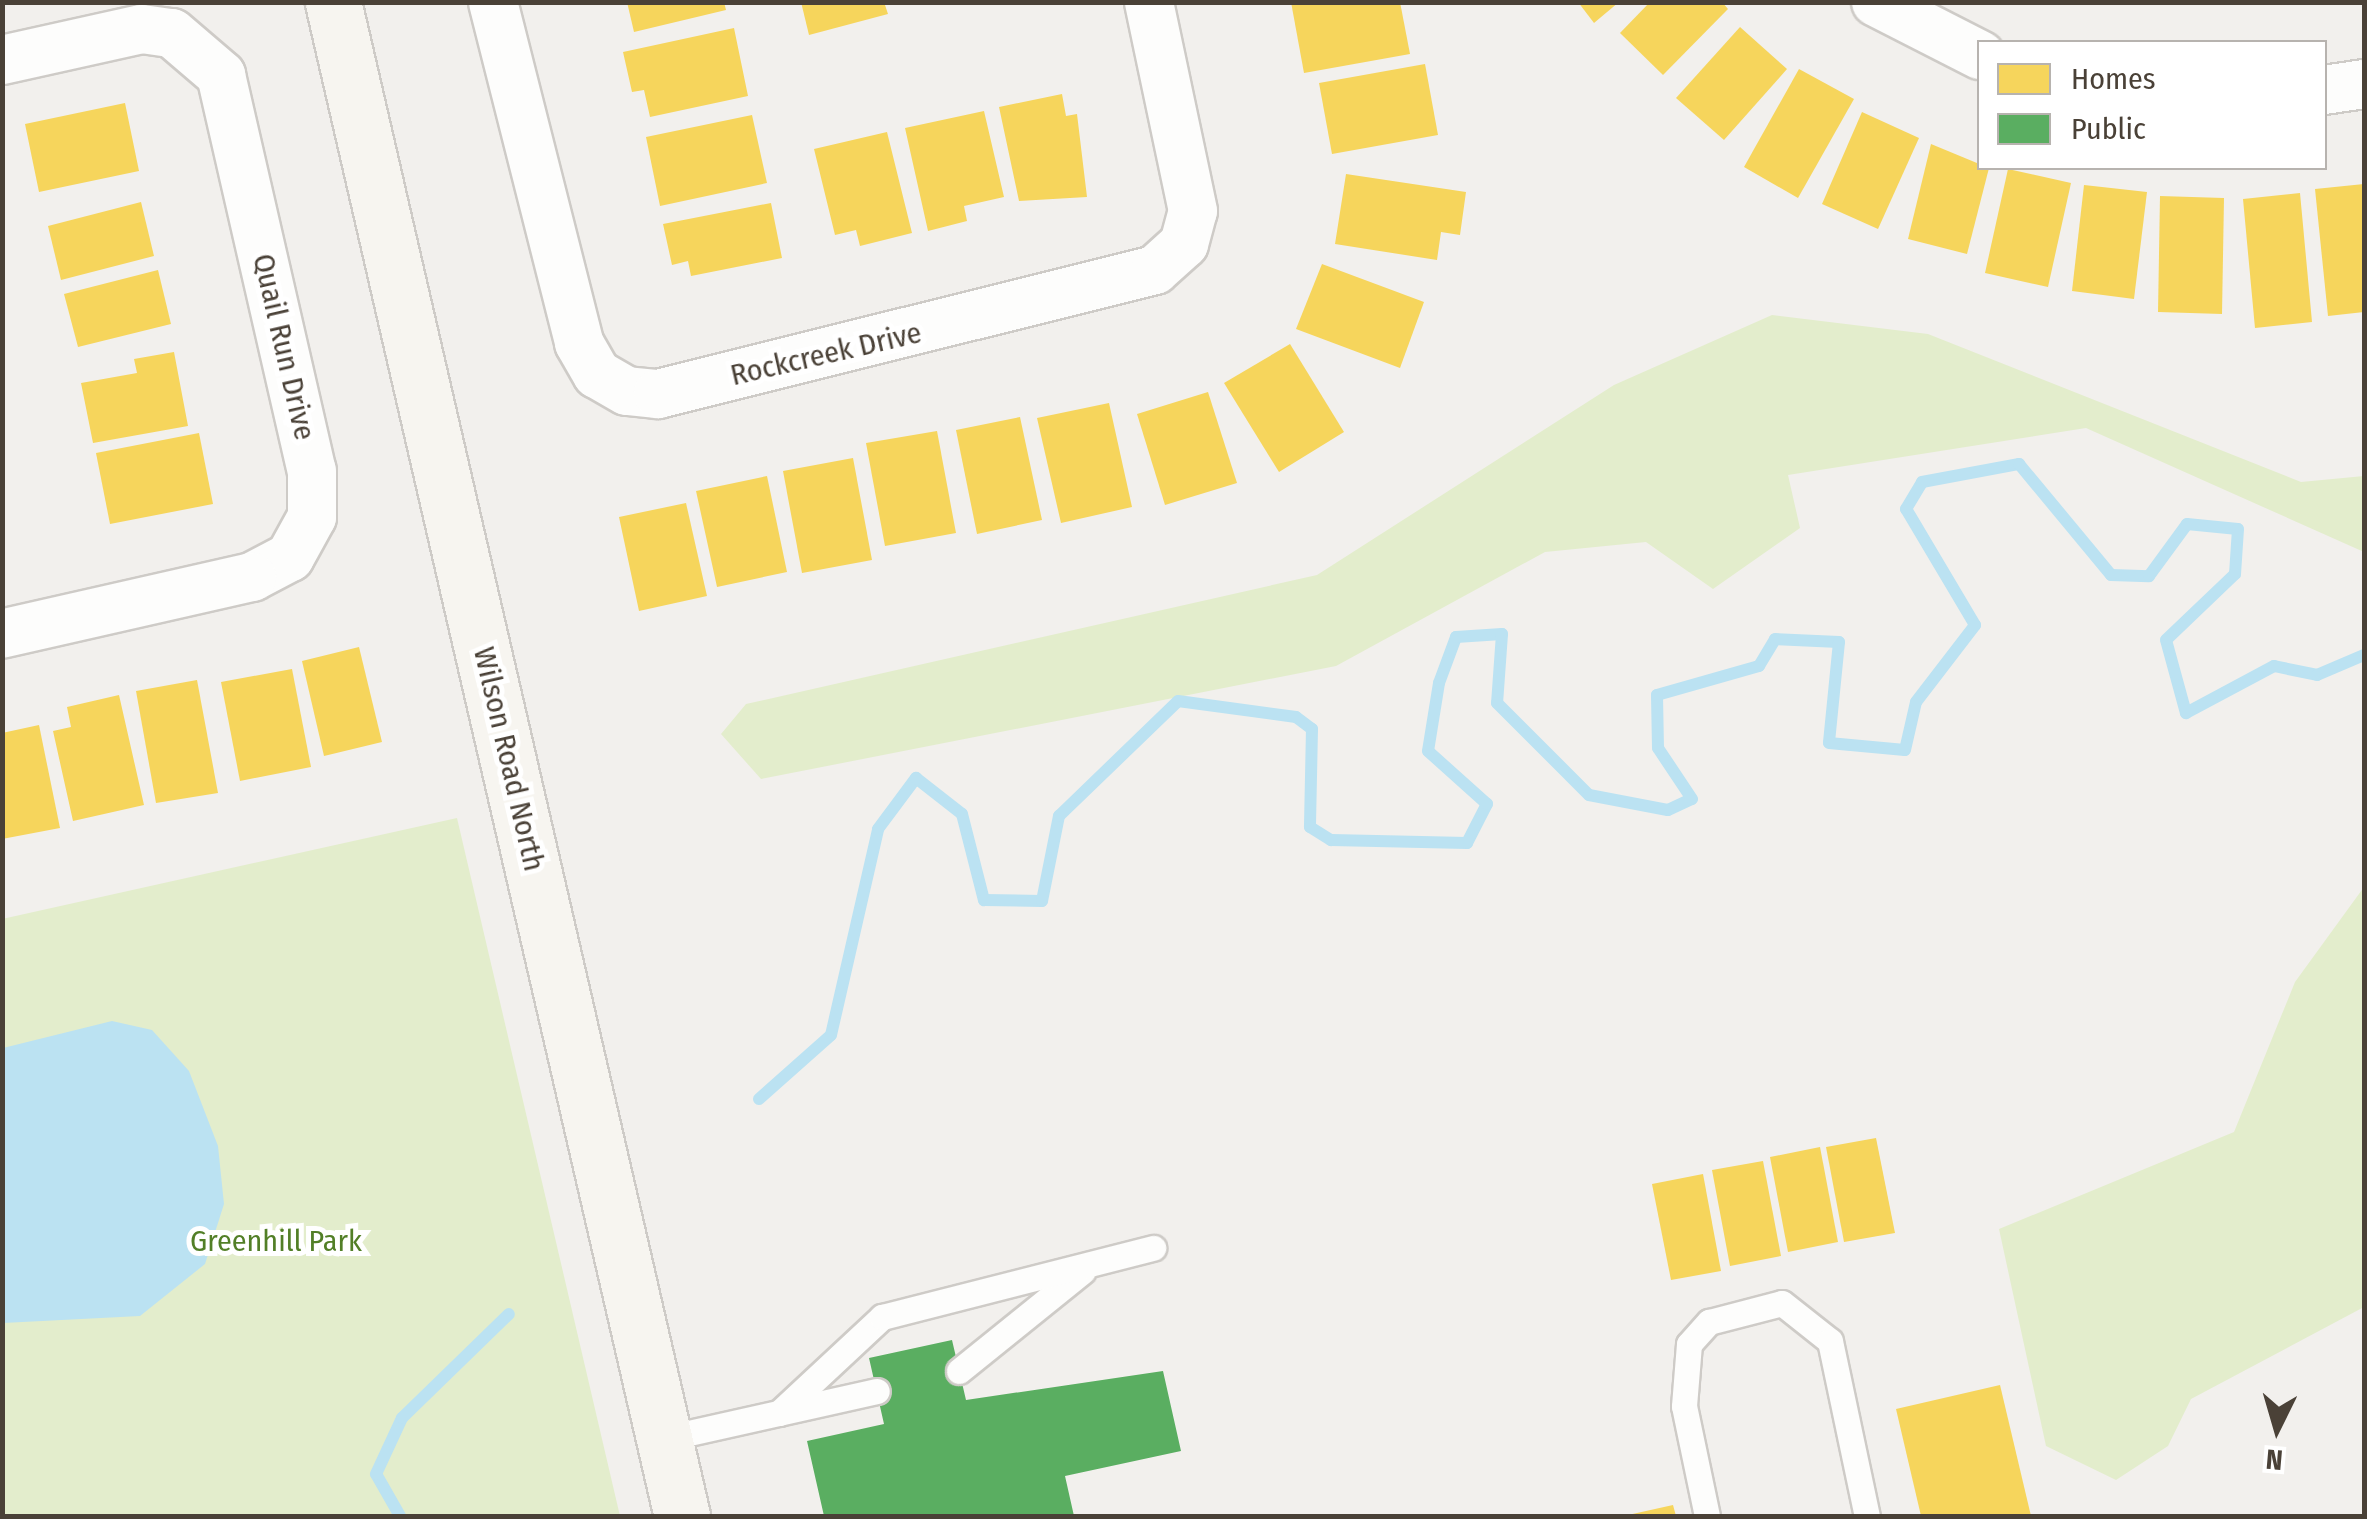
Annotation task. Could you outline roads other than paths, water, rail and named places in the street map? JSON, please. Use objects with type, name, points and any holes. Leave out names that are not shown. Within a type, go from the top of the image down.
[{"type":"street","name":"Wilson Road North","points":[[333,2],[682,1516]]},
{"type":"street","name":"Rockcreek Drive","points":[[493,2],[579,343],[597,374],[627,392],[658,394],[1155,270],[1184,244],[1193,211],[1149,2]]},
{"type":"street","points":[[1876,2],[1977,54]]},
{"type":"street","name":"Quail Run Drive","points":[[2,60],[142,29],[172,33],[222,76],[312,471],[312,517],[290,557],[252,577],[2,634]]},
{"type":"street","points":[[2327,90],[2364,84]]},
{"type":"lane","points":[[780,1413],[882,1316],[1153,1248]]},
{"type":"lane","points":[[959,1371],[1096,1262]]},
{"type":"lane","points":[[1706,1516],[1684,1406],[1688,1344],[1709,1322],[1782,1303],[1830,1341],[1867,1516]]},
{"type":"lane","points":[[662,1439],[877,1390]]},
{"type":"water","points":[[112,1021],[152,1030],[189,1071],[218,1146],[224,1204],[205,1264],[140,1316],[3,1323],[3,1048]]},
{"type":"waterway","points":[[759,1099],[831,1035],[878,829],[916,778],[962,814],[984,900],[1042,901],[1059,816],[1178,701],[1296,717],[1312,729],[1310,827],[1331,840],[1467,843],[1487,804],[1428,751],[1439,683],[1456,637],[1502,634],[1497,703],[1589,795],[1668,810],[1692,799],[1658,748],[1657,695],[1759,666],[1775,639],[1839,642],[1829,743],[1905,750],[1916,702],[1975,625],[1906,509],[1922,482],[2019,464],[2111,575],[2149,576],[2187,524],[2238,529],[2235,574],[2166,640],[2186,713],[2274,666],[2317,675],[2364,655]]},
{"type":"waterway","points":[[400,1516],[376,1474],[402,1418],[509,1314]]},
{"type":"park label","name":"Greenhill Park","points":[[276,1241]]}]
